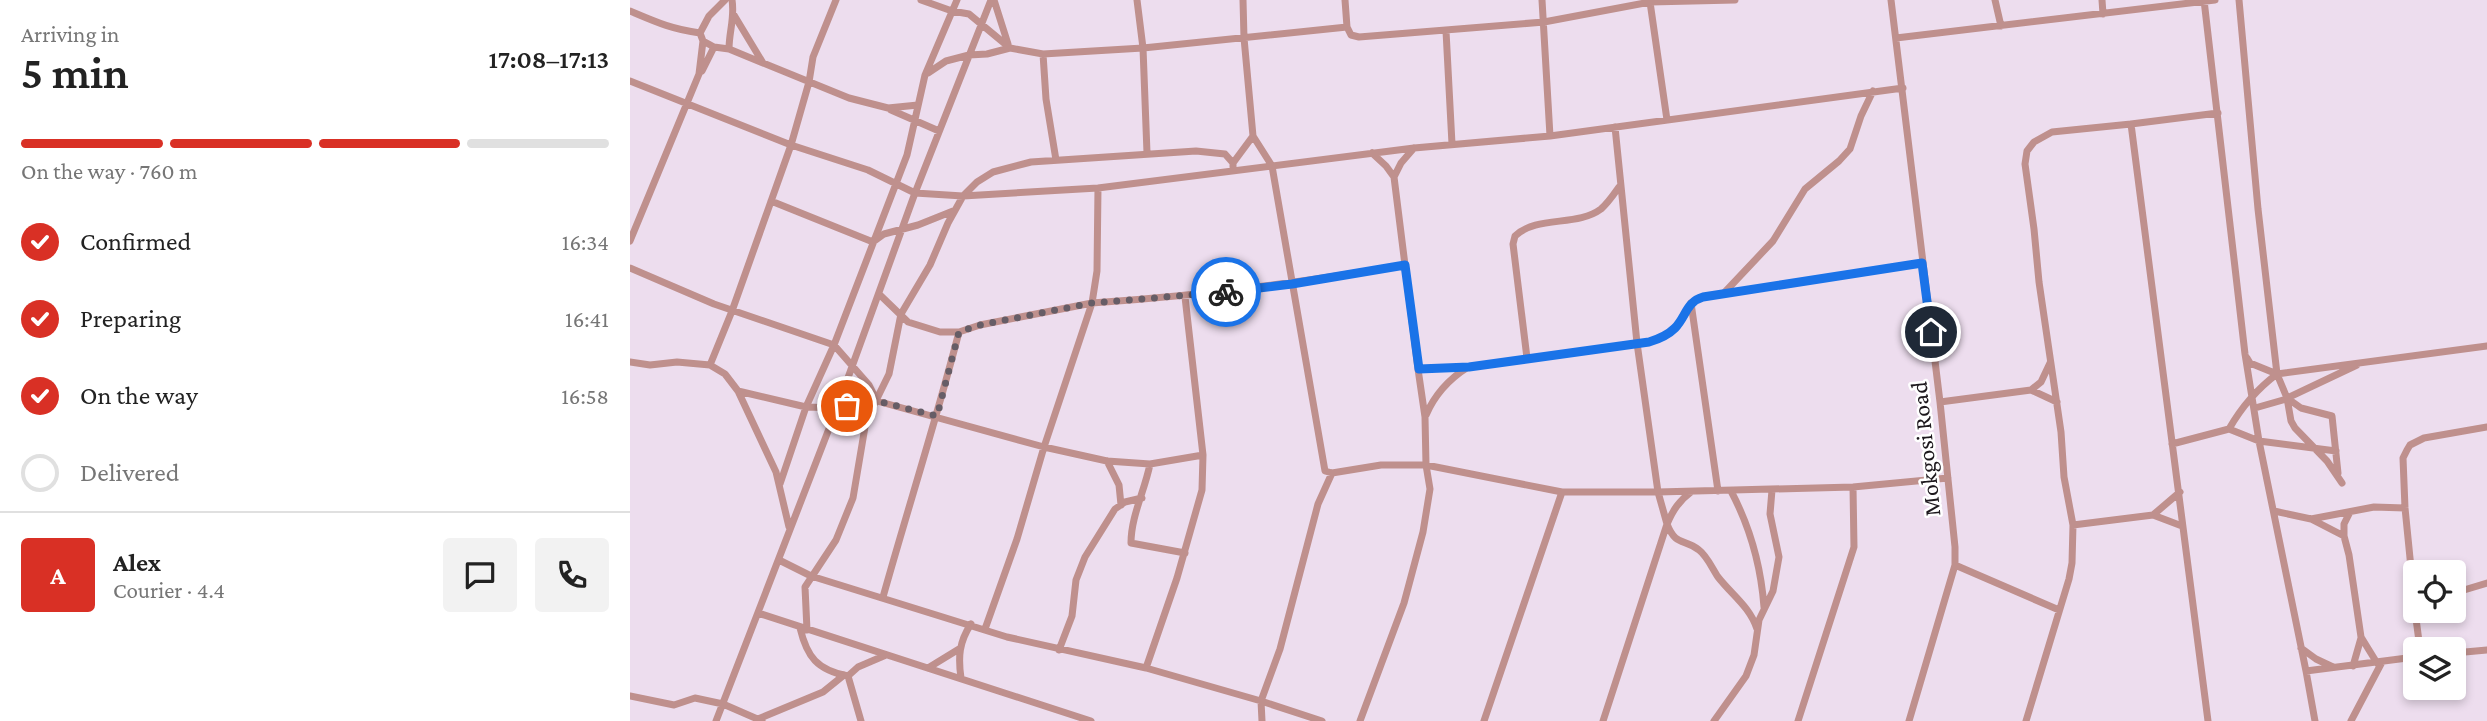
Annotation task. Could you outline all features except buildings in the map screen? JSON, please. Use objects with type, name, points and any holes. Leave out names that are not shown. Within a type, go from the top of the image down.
[{"type":"street","points":[[699,74],[701,37],[709,16],[725,0]]},
{"type":"street","points":[[729,49],[734,15],[732,0]]},
{"type":"street","points":[[710,365],[791,145],[809,82],[813,57],[836,0]]},
{"type":"street","points":[[921,0],[969,14],[1010,48]]},
{"type":"street","points":[[780,484],[806,407],[834,345],[907,155],[925,75],[957,0]]},
{"type":"street","points":[[716,721],[837,408],[915,192],[992,0]]},
{"type":"street","points":[[992,0],[1010,48]]},
{"type":"street","points":[[1138,0],[1143,48],[1147,153]]},
{"type":"street","points":[[1243,0],[1253,136],[1272,166],[1325,471],[1332,473],[1381,465],[1426,465],[1562,492],[1772,490],[1853,487],[1948,478]]},
{"type":"street","points":[[1345,0],[1347,27],[1351,35],[1359,37],[1544,22],[1650,2],[1702,3],[1735,0]]},
{"type":"street","points":[[1542,0],[1550,135]]},
{"type":"street","name":"Mokgosi Road","points":[[1891,0],[1940,402],[1955,565],[1909,721]]},
{"type":"street","points":[[1995,0],[2001,26]]},
{"type":"street","points":[[2102,0],[2103,14]]},
{"type":"street","points":[[2204,0],[2245,354],[2259,441],[2315,721]]},
{"type":"street","points":[[1896,38],[2216,0]]},
{"type":"street","points":[[2239,0],[2259,222],[2277,374],[2295,428],[2316,448],[2340,479],[2332,416],[2311,412],[2287,398]]},
{"type":"street","points":[[1650,2],[1667,120]]},
{"type":"street","points":[[630,11],[656,24],[701,37],[715,47],[729,49],[849,99],[888,108],[939,131]]},
{"type":"street","points":[[734,15],[764,63]]},
{"type":"street","points":[[925,75],[946,61],[1010,48],[1043,54],[1143,48],[1347,27]]},
{"type":"street","points":[[1446,31],[1452,144]]},
{"type":"street","points":[[630,241],[699,74],[715,47]]},
{"type":"street","points":[[1043,54],[1046,99],[1056,160]]},
{"type":"street","points":[[630,81],[791,145],[897,182],[915,192],[963,196],[1098,188],[1233,166],[1272,166],[1414,148],[1550,135],[1903,88]]},
{"type":"street","points":[[1723,293],[1773,241],[1805,189],[1850,149],[1861,116],[1873,92]]},
{"type":"street","points":[[888,108],[918,105]]},
{"type":"street","points":[[2026,721],[2072,563],[2073,525],[2064,477],[2057,402],[2027,184],[2025,164],[2028,151],[2040,137],[2052,132],[2218,113]]},
{"type":"street","points":[[2131,124],[2208,721]]},
{"type":"street","points":[[1615,127],[1619,187],[1637,343],[1658,492],[1667,524],[1674,538],[1700,550],[1717,575],[1749,611],[1757,629]]},
{"type":"street","points":[[1233,166],[1253,136]]},
{"type":"street","points":[[1394,177],[1401,163],[1414,148]]},
{"type":"street","points":[[846,675],[817,664],[806,649],[803,629],[805,587],[836,540],[853,498],[866,421],[889,374],[901,314],[930,265],[963,196],[993,172],[1031,162],[1196,151],[1225,155],[1233,166]]},
{"type":"street","points":[[1360,721],[1404,603],[1415,565],[1430,489],[1426,465],[1425,417],[1394,177],[1387,166],[1372,153]]},
{"type":"street","points":[[1527,358],[1513,244],[1515,236],[1528,228],[1592,213],[1602,208],[1619,187]]},
{"type":"street","points":[[985,629],[1017,539],[1044,447],[1092,303],[1097,271],[1098,188]]},
{"type":"street","points":[[771,201],[873,242]]},
{"type":"street","points":[[873,242],[884,234],[954,211]]},
{"type":"street","points":[[1419,369],[1469,367],[1637,343],[1664,337],[1675,328],[1691,302],[1703,297],[1922,263]]},
{"type":"street","points":[[879,294],[908,322],[940,332],[959,332],[980,325],[1092,303],[1185,297],[1292,284],[1405,265]]},
{"type":"street","points":[[630,268],[732,311],[834,345],[869,385],[877,401]]},
{"type":"street","points":[[1146,668],[1185,553],[1202,490],[1203,455],[1185,297]]},
{"type":"street","points":[[1691,302],[1718,491]]},
{"type":"street","points":[[884,597],[959,332]]},
{"type":"street","points":[[2245,354],[2250,363],[2277,374],[2487,346]]},
{"type":"street","points":[[2255,408],[2287,398],[2366,361]]},
{"type":"street","points":[[630,362],[650,365],[677,362],[710,365],[725,374],[738,391],[758,430],[780,484],[789,529]]},
{"type":"street","points":[[1940,402],[2031,390],[2041,382],[2050,363]]},
{"type":"street","points":[[1425,417],[1431,402],[1440,391],[1456,375],[1469,367]]},
{"type":"street","points":[[2229,429],[2238,412],[2277,374]]},
{"type":"street","points":[[2031,390],[2057,402]]},
{"type":"street","points":[[738,391],[806,407],[837,408],[877,401],[1044,447],[1107,461],[1150,464],[1203,455]]},
{"type":"street","points":[[2410,560],[2403,458],[2410,445],[2424,438],[2487,428]]},
{"type":"street","points":[[2172,443],[2229,429],[2259,441],[2336,451]]},
{"type":"street","points":[[1107,461],[1119,485],[1121,505]]},
{"type":"street","points":[[1150,464],[1131,529],[1131,543],[1185,553]]},
{"type":"street","points":[[1262,721],[1261,701],[1280,649],[1318,505],[1332,473]]},
{"type":"street","points":[[1798,721],[1854,547],[1853,487]]},
{"type":"street","points":[[1714,721],[1746,676],[1754,655],[1757,629],[1773,591],[1779,557],[1770,514],[1772,490]]},
{"type":"street","points":[[1602,721],[1667,524],[1678,503],[1692,491]]},
{"type":"street","points":[[1731,491],[1741,509],[1756,557],[1764,609]]},
{"type":"street","points":[[1484,721],[1562,492]]},
{"type":"street","points":[[2153,515],[2180,492]]},
{"type":"street","points":[[1059,650],[1072,616],[1076,580],[1085,557],[1115,509],[1125,502],[1142,498]]},
{"type":"street","points":[[2311,519],[2382,506],[2405,509]]},
{"type":"street","points":[[2274,511],[2311,519],[2344,536]]},
{"type":"street","points":[[2350,512],[2344,524],[2344,536],[2361,637],[2353,666]]},
{"type":"street","points":[[2073,525],[2153,515],[2182,526]]},
{"type":"street","points":[[779,560],[811,576],[1007,637],[1146,668],[1322,721]]},
{"type":"street","points":[[1955,565],[2059,610]]},
{"type":"street","points":[[2466,589],[2487,583]]},
{"type":"street","points":[[758,613],[1091,721]]},
{"type":"street","points":[[961,678],[959,649],[971,624]]},
{"type":"street","points":[[2361,637],[2380,663]]},
{"type":"street","points":[[2301,648],[2316,659],[2336,668]]},
{"type":"street","points":[[928,668],[959,649]]},
{"type":"street","points":[[2466,652],[2487,650]]},
{"type":"street","points":[[630,696],[674,705],[695,698],[723,704],[760,720],[823,692],[858,667],[886,655]]},
{"type":"street","points":[[2306,671],[2403,659]]},
{"type":"street","points":[[2351,721],[2380,663]]},
{"type":"street","points":[[846,675],[861,721]]},
{"type":"way so far","points":[[847,406],[877,401],[937,416],[959,332],[980,325],[1092,303],[1226,292]]},
{"type":"route","points":[[1226,292],[1405,265],[1419,369],[1469,367],[1649,342],[1664,337],[1675,328],[1691,302],[1703,297],[1922,263],[1931,332]]}]
